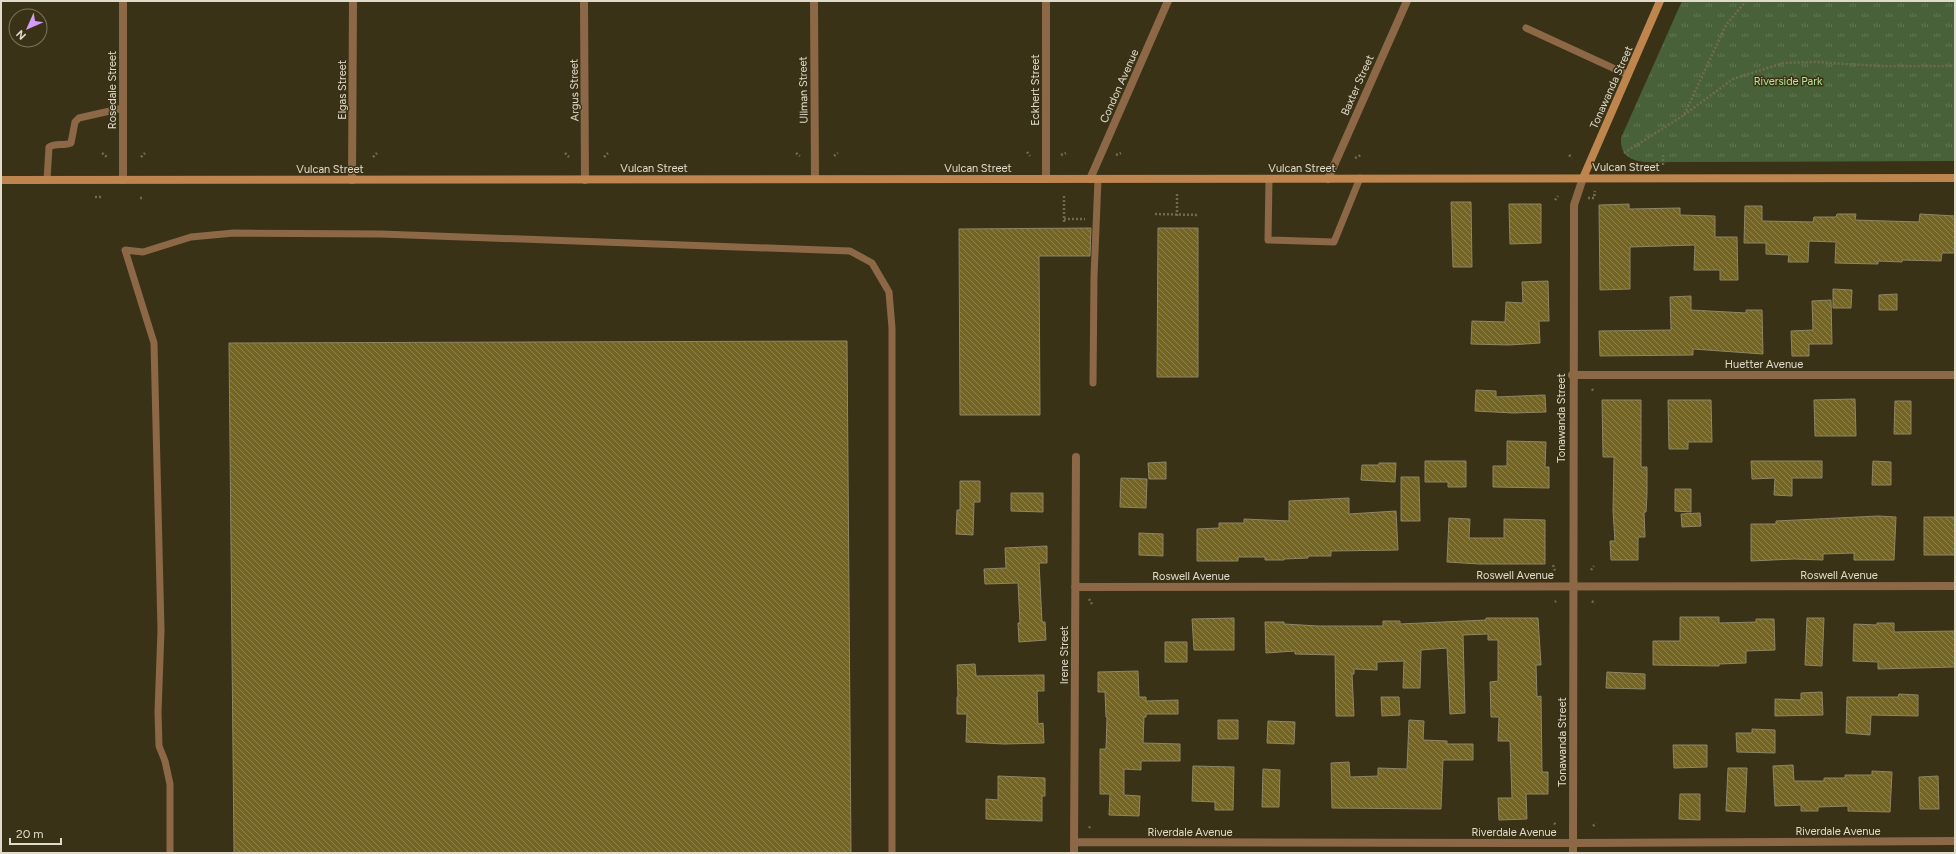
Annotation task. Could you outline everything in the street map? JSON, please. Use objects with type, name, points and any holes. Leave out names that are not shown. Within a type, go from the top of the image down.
[{"type":"street","name":"Rosedale Street","points":[[122,180],[123,1]]},
{"type":"street","name":"Elgas Street","points":[[352,180],[353,1]]},
{"type":"street","name":"Argus Street","points":[[584,1],[585,180]]},
{"type":"street","name":"Ullman Street","points":[[814,1],[815,179]]},
{"type":"street","name":"Eckhert Street","points":[[1046,1],[1046,179]]},
{"type":"street","name":"Condon Avenue","points":[[1090,179],[1168,1]]},
{"type":"street","name":"Baxter Street","points":[[1328,179],[1407,1]]},
{"type":"street","name":"Tonawanda Street","points":[[1573,853],[1572,376],[1574,205],[1583,178],[1660,1]]},
{"type":"street","name":"Vulcan Street","points":[[1,180],[1955,178]]},
{"type":"street","name":"Huetter Avenue","points":[[1572,376],[1955,375]]},
{"type":"street","name":"Irene Street","points":[[1074,853],[1076,457]]},
{"type":"street","name":"Roswell Avenue","points":[[1075,587],[1955,586]]},
{"type":"street","name":"Riverdale Avenue","points":[[1074,842],[1573,843],[1955,841]]},
{"type":"lane","points":[[1526,28],[1628,75]]},
{"type":"lane","points":[[47,180],[49,147],[53,145],[66,145],[71,143],[74,122],[79,118],[123,108]]},
{"type":"lane","points":[[1269,179],[1268,240],[1334,242],[1360,178]]},
{"type":"lane","points":[[1093,382],[1094,276],[1098,179]]},
{"type":"lane","points":[[170,853],[170,784],[165,762],[159,746],[158,726],[161,630],[154,343],[125,250],[143,252],[191,237],[234,233],[381,234],[850,251],[872,263],[889,292],[892,328],[892,853]]},
{"type":"path","points":[[1684,115],[1726,25],[1746,1]]},
{"type":"path","points":[[1624,153],[1684,115],[1733,79],[1783,63],[1814,62],[1878,66],[1955,66]]},
{"type":"path","points":[[1027,152],[1030,156]]},
{"type":"path","points":[[102,153],[107,157]]},
{"type":"path","points":[[372,157],[377,153]]},
{"type":"path","points":[[565,153],[569,157]]},
{"type":"path","points":[[604,157],[608,153]]},
{"type":"path","points":[[834,156],[838,153]]},
{"type":"path","points":[[1061,155],[1066,153]]},
{"type":"path","points":[[1116,156],[1121,153]]},
{"type":"path","points":[[140,158],[144,154]]},
{"type":"path","points":[[796,154],[800,156]]},
{"type":"path","points":[[1355,158],[1361,155]]},
{"type":"path","points":[[1569,155],[1572,158]]},
{"type":"path","points":[[1663,155],[1663,161]]},
{"type":"path","points":[[1594,198],[1595,191]]},
{"type":"path","points":[[1177,194],[1178,218]]},
{"type":"path","points":[[1064,196],[1064,222]]},
{"type":"path","points":[[1555,200],[1558,196]]},
{"type":"path","points":[[95,198],[101,197]]},
{"type":"path","points":[[1155,214],[1199,215]]},
{"type":"path","points":[[1064,218],[1091,219]]},
{"type":"path","points":[[1553,566],[1555,571]]},
{"type":"path","points":[[1591,570],[1594,566]]},
{"type":"path","points":[[1089,601],[1092,604]]},
{"type":"path","points":[[1592,601],[1595,604]]},
{"type":"path","points":[[1593,826],[1596,822]]},
{"type":"green space","name":"Riverside Park","points":[[1682,1],[1955,1],[1955,161],[1641,162],[1626,155],[1622,148],[1621,138]]},
{"type":"building","points":[[1451,202],[1471,202],[1472,267],[1453,267]]},
{"type":"building","points":[[1509,204],[1541,204],[1541,243],[1510,244]]},
{"type":"building","points":[[1629,204],[1629,209],[1680,208],[1680,215],[1715,216],[1715,237],[1737,237],[1738,280],[1720,280],[1720,270],[1694,270],[1695,245],[1630,247],[1630,289],[1600,290],[1599,205]]},
{"type":"building","points":[[1745,206],[1762,206],[1762,221],[1813,222],[1814,217],[1836,217],[1837,214],[1856,214],[1855,220],[1919,222],[1920,214],[1955,216],[1955,253],[1942,253],[1941,261],[1878,261],[1878,264],[1835,263],[1836,242],[1809,241],[1808,262],[1788,262],[1789,255],[1766,254],[1766,243],[1744,243]]},
{"type":"building","points":[[1091,228],[1090,256],[1039,256],[1040,415],[960,415],[959,229]]},
{"type":"building","points":[[1158,228],[1198,228],[1198,377],[1157,377]]},
{"type":"building","points":[[1548,281],[1549,321],[1539,321],[1540,343],[1509,345],[1471,344],[1472,321],[1505,322],[1506,302],[1523,303],[1522,282]]},
{"type":"building","points":[[1833,289],[1852,290],[1851,308],[1833,308]]},
{"type":"building","points":[[1897,294],[1897,310],[1879,310],[1879,295]]},
{"type":"building","points":[[1691,296],[1691,310],[1746,313],[1746,310],[1762,310],[1763,354],[1693,349],[1693,355],[1600,356],[1599,331],[1671,330],[1670,297]]},
{"type":"building","points":[[1831,300],[1832,344],[1809,344],[1809,356],[1792,356],[1791,331],[1813,330],[1812,301]]},
{"type":"building","points":[[847,341],[851,853],[234,853],[229,343]]},
{"type":"building","points":[[1476,390],[1496,391],[1496,397],[1545,395],[1546,412],[1513,413],[1475,411]]},
{"type":"building","points":[[1855,399],[1856,436],[1815,436],[1814,400]]},
{"type":"building","points":[[1602,400],[1641,400],[1641,467],[1647,467],[1647,494],[1646,512],[1644,512],[1645,537],[1638,537],[1638,560],[1611,560],[1610,541],[1615,541],[1613,511],[1614,457],[1603,457]]},
{"type":"building","points":[[1668,400],[1711,400],[1712,442],[1688,442],[1688,449],[1669,449]]},
{"type":"building","points":[[1895,401],[1911,401],[1911,434],[1894,434]]},
{"type":"building","points":[[1507,441],[1546,442],[1545,467],[1549,467],[1549,488],[1493,487],[1493,466],[1507,466]]},
{"type":"building","points":[[1425,461],[1466,461],[1466,487],[1448,487],[1448,482],[1425,482]]},
{"type":"building","points":[[1751,461],[1822,461],[1822,478],[1792,478],[1792,496],[1774,495],[1775,478],[1752,479]]},
{"type":"building","points":[[1873,461],[1891,462],[1891,485],[1872,485]]},
{"type":"building","points":[[1166,462],[1166,479],[1149,479],[1148,463]]},
{"type":"building","points":[[1379,463],[1396,463],[1395,482],[1361,480],[1362,465],[1379,465]]},
{"type":"building","points":[[1401,477],[1419,477],[1420,521],[1401,521]]},
{"type":"building","points":[[1121,478],[1147,479],[1146,508],[1120,507]]},
{"type":"building","points":[[960,481],[980,481],[980,502],[974,502],[973,535],[956,534],[957,510],[960,510]]},
{"type":"building","points":[[1675,489],[1691,489],[1691,512],[1675,511]]},
{"type":"building","points":[[1011,493],[1043,493],[1043,512],[1011,511]]},
{"type":"building","points":[[1349,498],[1349,514],[1396,511],[1398,550],[1331,551],[1331,556],[1308,556],[1308,558],[1284,560],[1265,560],[1265,557],[1238,557],[1238,561],[1197,561],[1197,529],[1219,528],[1219,523],[1244,523],[1244,519],[1289,521],[1289,501]]},
{"type":"building","points":[[1700,513],[1701,526],[1682,527],[1681,514]]},
{"type":"building","points":[[1878,516],[1896,517],[1894,560],[1854,560],[1854,553],[1823,554],[1823,560],[1794,559],[1751,561],[1751,524],[1776,524],[1776,521]]},
{"type":"building","points":[[1924,517],[1955,517],[1955,555],[1924,555]]},
{"type":"building","points":[[1449,518],[1470,519],[1469,538],[1504,538],[1504,519],[1545,520],[1545,564],[1479,564],[1447,562]]},
{"type":"building","points":[[1139,533],[1163,534],[1163,556],[1139,555]]},
{"type":"building","points":[[1047,546],[1047,563],[1039,563],[1042,622],[1045,622],[1046,640],[1019,642],[1018,623],[1020,623],[1018,583],[985,584],[984,569],[1006,568],[1005,548]]},
{"type":"building","points":[[1680,617],[1719,617],[1719,623],[1756,622],[1756,619],[1774,619],[1775,650],[1746,651],[1746,663],[1719,664],[1719,666],[1653,665],[1653,641],[1680,641]]},
{"type":"building","points":[[1234,618],[1234,650],[1194,650],[1192,619]]},
{"type":"building","points":[[1486,618],[1538,618],[1541,665],[1536,665],[1537,697],[1541,696],[1542,772],[1548,772],[1548,794],[1526,794],[1527,819],[1499,820],[1498,798],[1512,798],[1510,741],[1498,741],[1499,717],[1491,717],[1490,682],[1498,681],[1498,640],[1488,640],[1488,634],[1463,635],[1465,713],[1450,714],[1447,648],[1421,650],[1420,688],[1403,688],[1404,661],[1377,662],[1377,670],[1354,669],[1354,674],[1352,674],[1354,716],[1336,716],[1335,655],[1295,654],[1295,651],[1266,653],[1265,622],[1284,622],[1284,624],[1318,626],[1383,626],[1383,621],[1400,621],[1400,624],[1486,620]]},
{"type":"building","points":[[1807,618],[1824,618],[1822,666],[1805,665]]},
{"type":"building","points":[[1877,623],[1894,623],[1894,632],[1955,631],[1955,667],[1878,669],[1878,662],[1853,661],[1854,624],[1877,625]]},
{"type":"building","points":[[1165,642],[1187,642],[1187,662],[1165,662]]},
{"type":"building","points":[[975,664],[976,676],[1044,675],[1044,691],[1037,691],[1038,724],[1043,723],[1044,743],[1004,744],[966,742],[967,714],[957,714],[957,665]]},
{"type":"building","points":[[1138,671],[1139,697],[1146,697],[1146,701],[1178,700],[1178,714],[1146,714],[1146,717],[1144,717],[1143,743],[1180,744],[1180,761],[1141,761],[1141,770],[1124,769],[1124,795],[1140,796],[1139,816],[1109,815],[1110,794],[1100,794],[1100,749],[1106,749],[1107,717],[1105,692],[1098,692],[1098,672]]},
{"type":"building","points":[[1607,672],[1645,674],[1645,689],[1606,688]]},
{"type":"building","points":[[1822,692],[1823,715],[1775,716],[1775,699],[1801,700],[1801,693]]},
{"type":"building","points":[[1899,694],[1918,695],[1918,716],[1871,715],[1870,735],[1846,733],[1847,697],[1898,697]]},
{"type":"building","points":[[1381,697],[1399,697],[1400,715],[1382,716]]},
{"type":"building","points":[[1218,720],[1238,720],[1238,739],[1218,739]]},
{"type":"building","points":[[1409,720],[1424,721],[1423,740],[1447,741],[1447,744],[1473,744],[1473,760],[1443,760],[1441,809],[1332,808],[1331,763],[1349,762],[1350,777],[1378,776],[1378,768],[1407,769]]},
{"type":"building","points":[[1268,721],[1295,722],[1294,744],[1267,743]]},
{"type":"building","points":[[1752,729],[1775,730],[1775,753],[1737,752],[1736,733],[1752,733]]},
{"type":"building","points":[[1673,745],[1707,745],[1707,767],[1674,768]]},
{"type":"building","points":[[1793,765],[1794,781],[1824,781],[1824,778],[1845,778],[1845,775],[1872,775],[1872,771],[1892,772],[1890,812],[1848,811],[1848,806],[1818,807],[1818,811],[1801,811],[1801,805],[1775,806],[1773,766]]},
{"type":"building","points":[[1193,766],[1234,767],[1233,810],[1215,810],[1215,802],[1192,801]]},
{"type":"building","points":[[1728,768],[1747,768],[1745,812],[1726,811]]},
{"type":"building","points":[[1263,769],[1280,770],[1279,807],[1262,807]]},
{"type":"building","points":[[998,776],[1045,778],[1045,796],[1042,796],[1042,821],[986,819],[986,799],[998,800]]},
{"type":"building","points":[[1938,776],[1939,809],[1920,809],[1919,777]]},
{"type":"building","points":[[1680,794],[1700,794],[1700,820],[1679,819]]}]
